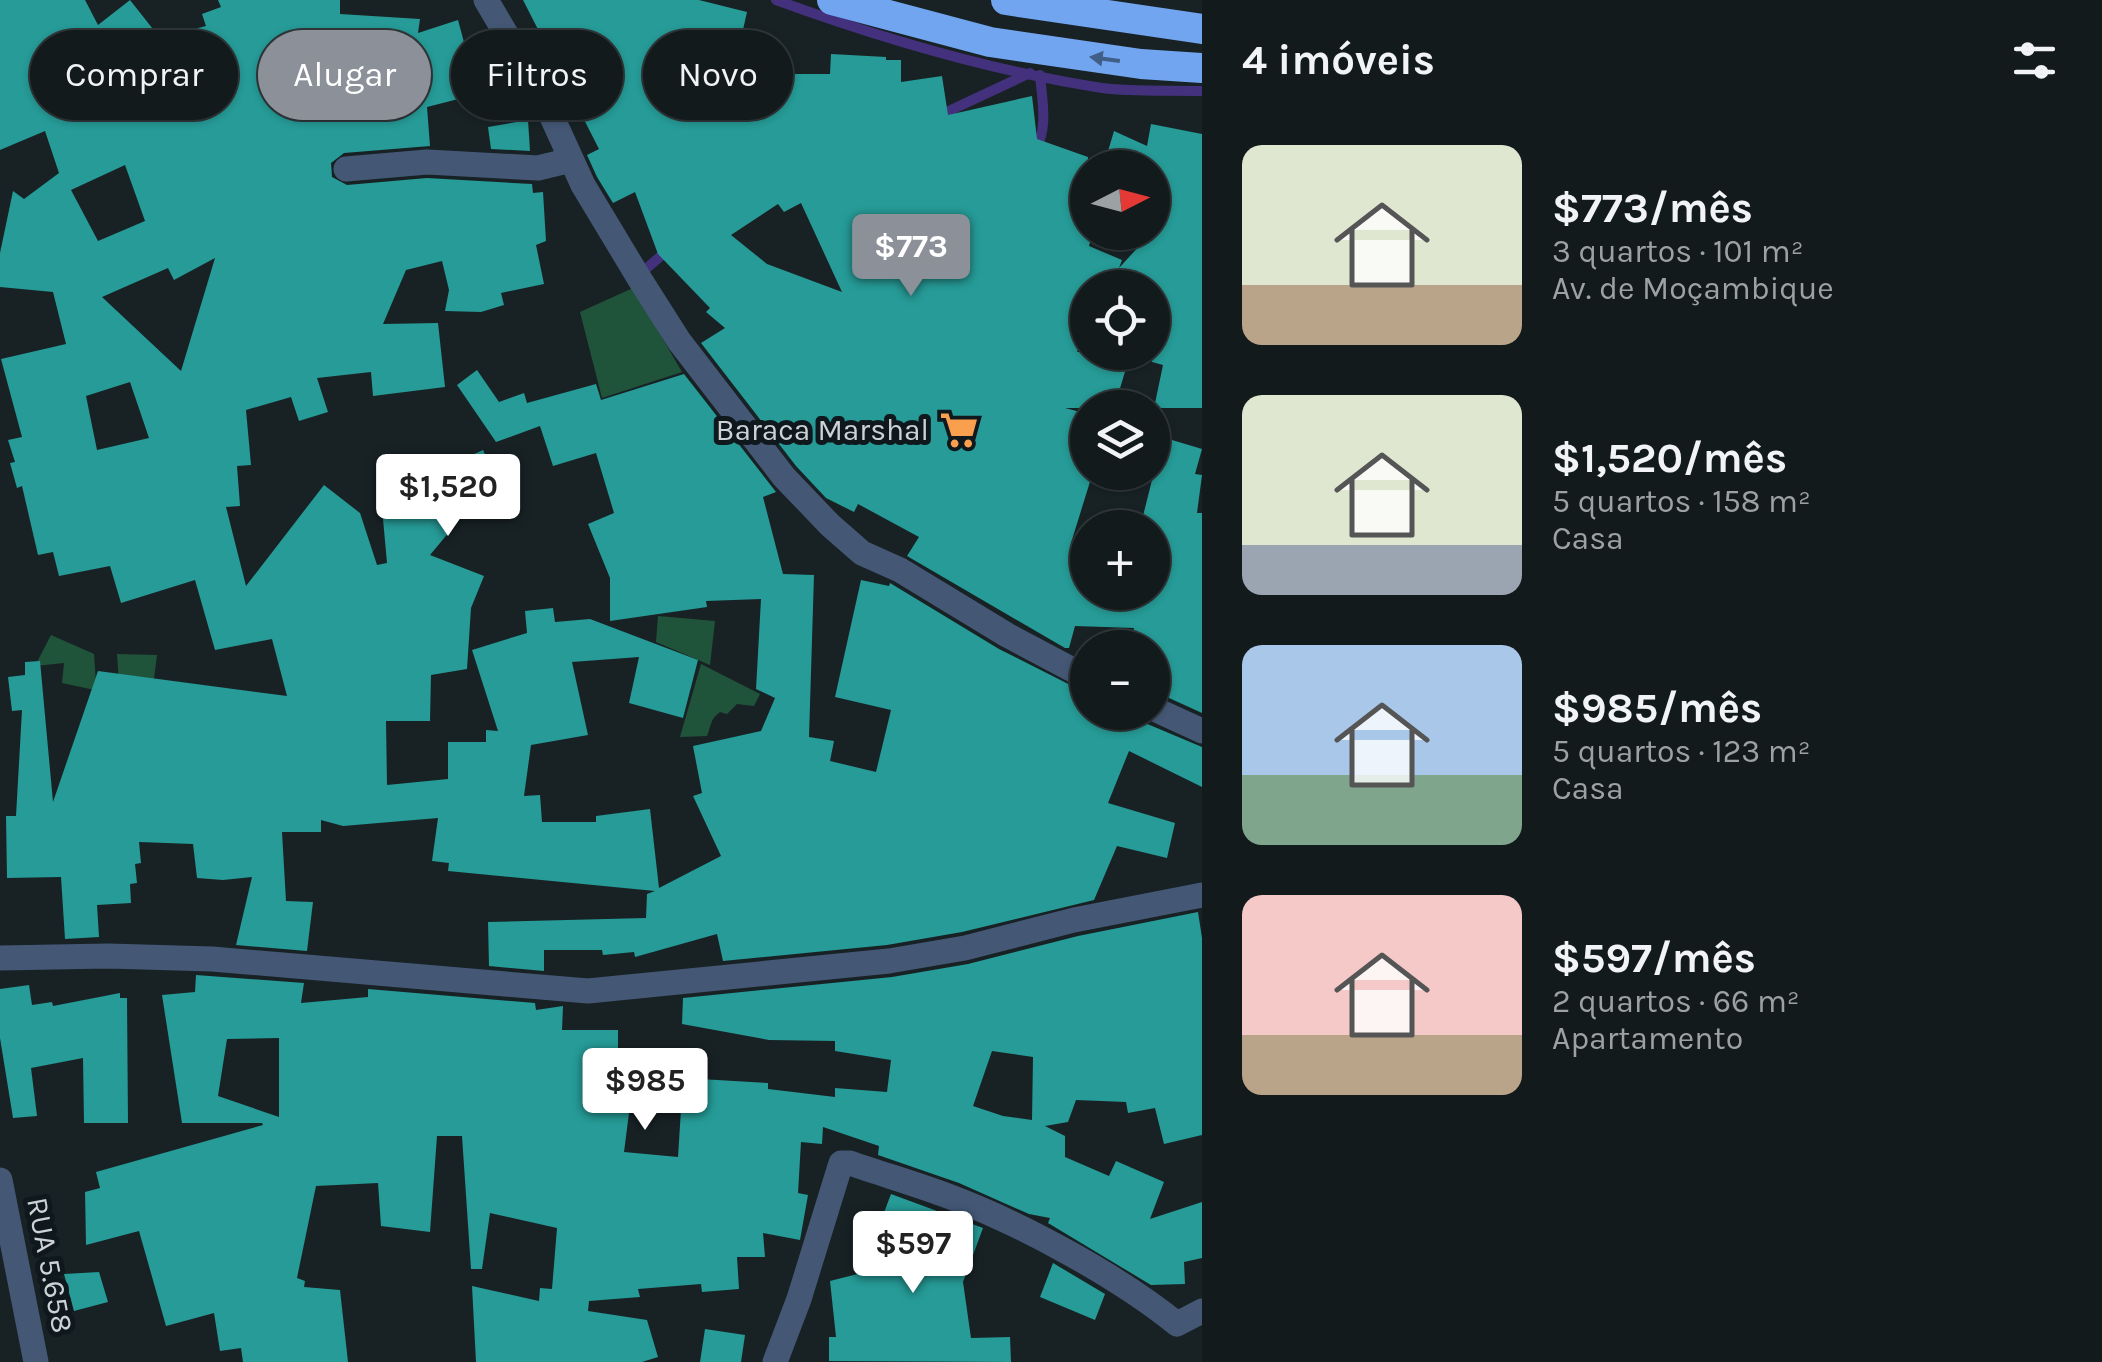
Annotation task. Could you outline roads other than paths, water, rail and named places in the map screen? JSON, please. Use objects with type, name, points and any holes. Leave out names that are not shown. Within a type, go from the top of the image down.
[{"type":"highway","points":[[832,0],[990,42],[1141,64],[1202,68]]},
{"type":"highway","points":[[1006,0],[1154,12],[1202,28]]},
{"type":"street","points":[[486,0],[542,95],[571,160],[679,340],[784,477],[862,553],[900,570],[1070,668]]},
{"type":"street","points":[[346,169],[427,162],[538,168],[571,160]]},
{"type":"street","points":[[1170,716],[1202,731]]},
{"type":"street","points":[[0,958],[212,959],[588,991],[888,961],[965,948],[1074,920],[1202,895]]},
{"type":"street","points":[[775,1362],[841,1163],[954,1198],[1026,1231],[1148,1301],[1178,1324],[1202,1311]]},
{"type":"street","name":"RUA 5.658","points":[[0,1180],[36,1362]]},
{"type":"waterway","points":[[776,0],[896,40],[1061,81],[1114,89],[1202,91]]},
{"type":"waterway","points":[[936,117],[1030,73]]},
{"type":"waterway","points":[[1034,151],[1043,124],[1040,75]]},
{"type":"waterway","points":[[647,268],[670,248]]},
{"type":"place","name":"Baraca Marshal","points":[[959,430]]}]
